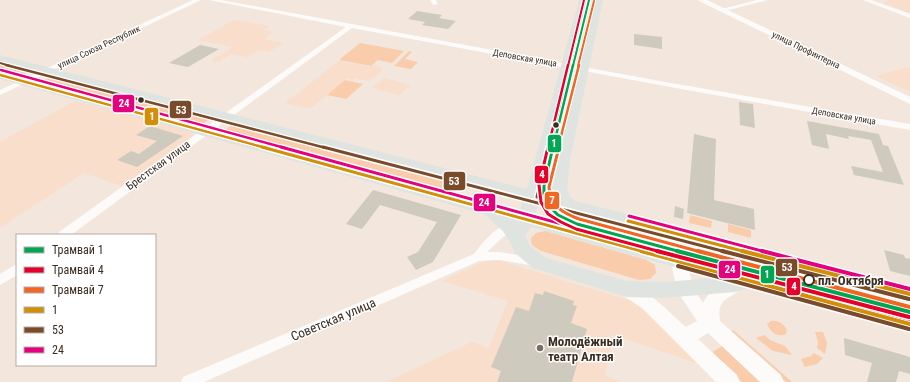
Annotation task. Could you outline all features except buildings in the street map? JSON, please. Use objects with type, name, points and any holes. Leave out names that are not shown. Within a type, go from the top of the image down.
[{"type":"main road","points":[[514,234],[526,219],[584,0]]},
{"type":"main road","points":[[570,205],[563,200],[559,189],[563,160],[598,0]]},
{"type":"main road","points":[[0,58],[910,294]]},
{"type":"main road","points":[[0,75],[679,261],[741,282],[910,324]]},
{"type":"main road","points":[[483,207],[492,198],[495,186]]},
{"type":"main road","points":[[483,207],[500,218],[514,234],[521,248],[540,263],[627,290],[663,290],[741,282]]},
{"type":"street","name":"улица Союза Республик","points":[[0,93],[198,0]]},
{"type":"street","name":"Деповская улица","points":[[212,0],[567,66],[910,127]]},
{"type":"street","name":"улица Профинтерна","points":[[701,0],[910,101]]},
{"type":"street","points":[[721,10],[765,0]]},
{"type":"street","points":[[866,0],[910,16]]},
{"type":"street","name":"Брестская улица","points":[[64,234],[204,131],[351,26]]},
{"type":"street","points":[[655,228],[669,243],[679,261],[688,295],[711,325],[774,382]]},
{"type":"street","points":[[478,257],[484,248],[495,237],[514,234]]},
{"type":"street","points":[[478,257],[499,256],[540,263]]},
{"type":"street","name":"Советская улица","points":[[188,382],[478,257]]},
{"type":"street","points":[[0,280],[16,269]]},
{"type":"street","points":[[711,325],[710,309],[716,297],[741,282]]},
{"type":"street","points":[[627,290],[649,304],[730,382]]},
{"type":"street","points":[[685,338],[701,327],[711,325]]},
{"type":"shaded area","points":[[888,0],[910,0],[910,13],[883,3],[890,1]]},
{"type":"shaded area","points":[[234,20],[269,26],[263,30],[274,32],[264,39],[283,43],[269,52],[258,50],[248,57],[231,54],[218,62],[211,60],[233,47],[198,40]]},
{"type":"shaded area","points":[[360,43],[404,51],[392,63],[378,60],[371,66],[339,60]]},
{"type":"shaded area","points":[[409,51],[412,52],[405,59],[418,62],[411,69],[394,66]]},
{"type":"shaded area","points":[[0,60],[34,69],[18,77],[0,72]]},
{"type":"shaded area","points":[[339,61],[371,67],[374,65],[383,67],[381,69],[383,70],[369,81],[355,78],[353,80],[348,78],[310,109],[285,103]]},
{"type":"shaded area","points":[[908,67],[910,68],[910,92],[876,76]]},
{"type":"shaded area","points":[[55,75],[212,117],[200,126],[40,82]]},
{"type":"shaded area","points":[[384,78],[411,85],[399,95],[372,88]]},
{"type":"shaded area","points":[[345,80],[363,84],[346,99],[327,95]]},
{"type":"shaded area","points":[[75,101],[191,131],[193,134],[192,137],[122,186],[84,173],[0,228],[0,142]]},
{"type":"shaded area","points":[[233,124],[461,183],[454,195],[221,133]]},
{"type":"shaded area","points":[[690,215],[712,221],[711,228],[689,223]]},
{"type":"shaded area","points":[[728,224],[751,230],[751,238],[728,232]]},
{"type":"shaded area","points":[[545,231],[647,260],[655,265],[656,273],[650,279],[639,280],[541,251],[532,245],[531,238],[536,233]]},
{"type":"shaded area","points":[[497,260],[638,303],[707,367],[614,335],[605,376],[621,382],[386,382],[472,342],[489,348],[508,301],[442,281],[485,261]]},
{"type":"shaded area","points":[[771,321],[776,321],[783,324],[787,331],[786,334],[777,335],[772,332],[767,324]]},
{"type":"shaded area","points":[[733,330],[792,382],[786,382],[729,332]]},
{"type":"shaded area","points":[[815,332],[823,332],[827,343],[825,354],[817,348],[818,342]]},
{"type":"shaded area","points":[[764,335],[770,340],[785,346],[792,355],[773,351],[756,338]]},
{"type":"shaded area","points":[[722,346],[761,382],[742,382],[711,353]]},
{"type":"shaded area","points":[[814,353],[823,358],[817,364],[805,367],[801,359],[811,356]]},
{"type":"tram line","name":"4","points":[[584,0],[539,185],[541,202],[548,214],[576,229],[909,317]]},
{"type":"tram line","name":"1","points":[[589,0],[544,186],[546,200],[553,211],[577,224],[910,312]]},
{"type":"tram line","name":"7","points":[[594,1],[549,187],[551,199],[558,208],[579,219],[910,307]]},
{"type":"transit line","name":"53","points":[[537,197],[589,1]]},
{"type":"transit line","name":"53","points":[[0,63],[909,299]]},
{"type":"transit line","name":"24","points":[[1,70],[910,319]]},
{"type":"transit line","name":"1","points":[[0,75],[910,324]]},
{"type":"transit line","name":"24","points":[[629,216],[910,289]]},
{"type":"transit line","name":"1","points":[[628,221],[910,294]]},
{"type":"transit line","name":"53","points":[[678,266],[909,329]]},
{"type":"place","name":"пл. Октября","points":[[809,280]]},
{"type":"place","name":"Молодёжный театр Алтая","points":[[540,348]]}]
